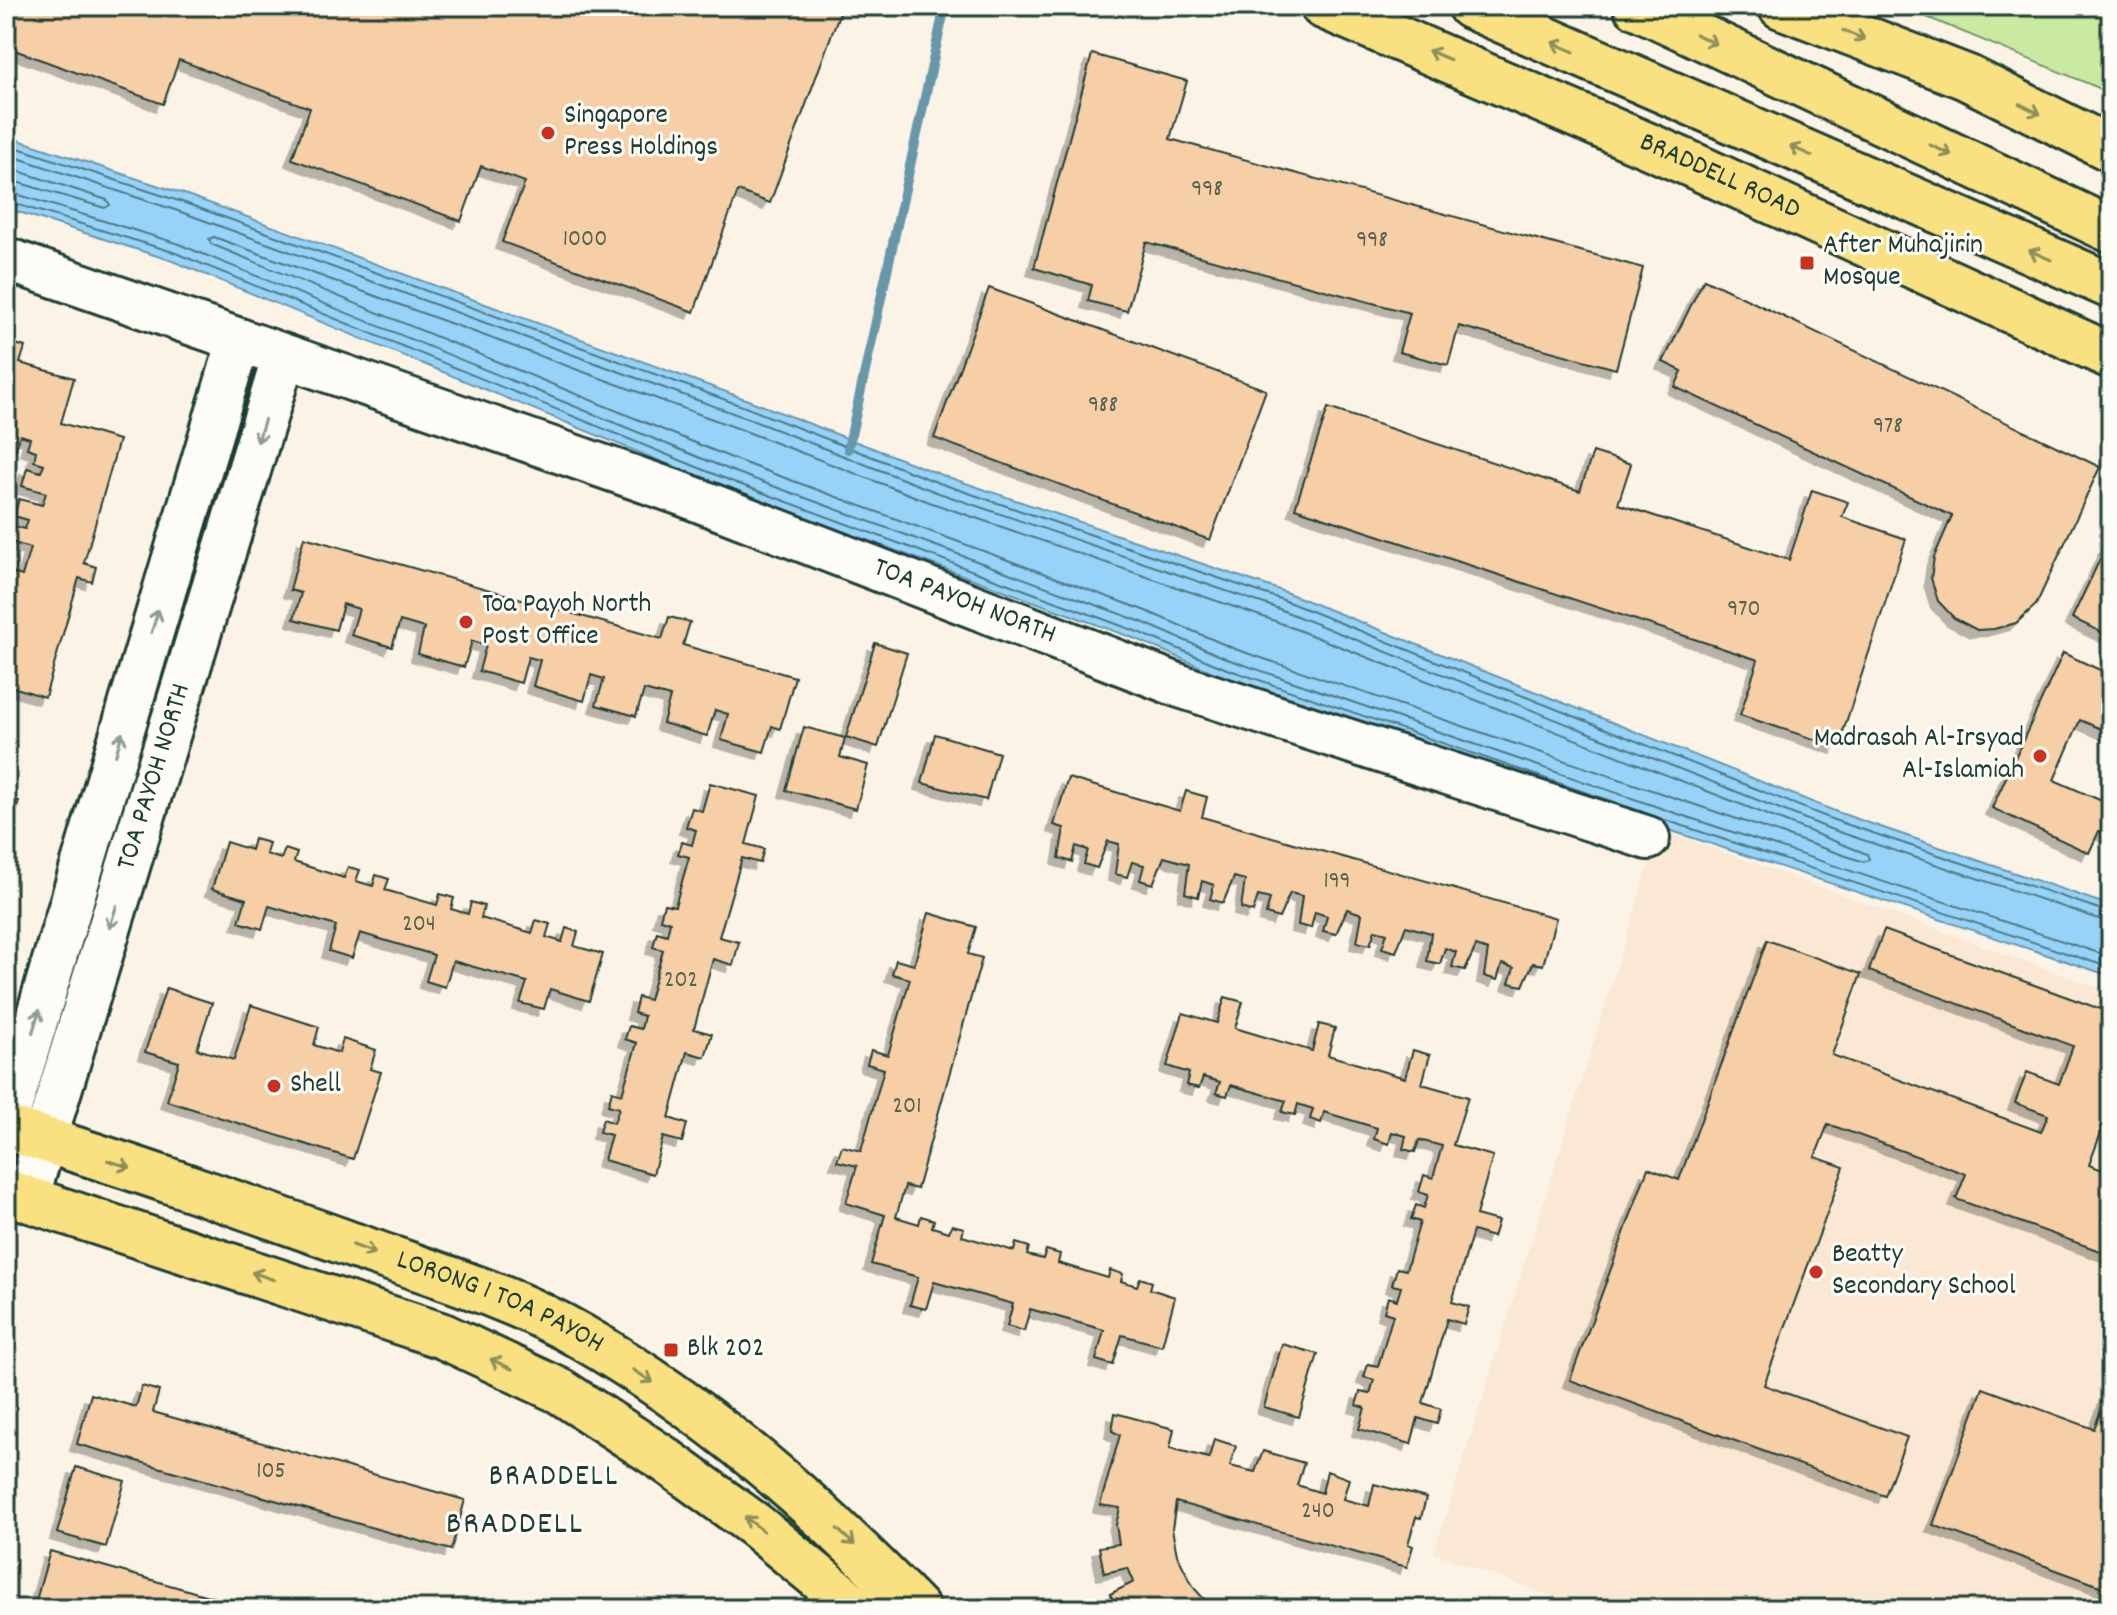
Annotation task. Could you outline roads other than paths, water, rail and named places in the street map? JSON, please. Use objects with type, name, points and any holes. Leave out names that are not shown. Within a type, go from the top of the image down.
[{"type":"main road","name":"BRADDELL ROAD","points":[[1323,6],[1686,162],[2111,356]]},
{"type":"main road","name":"BRADDELL ROAD","points":[[1470,6],[2111,286]]},
{"type":"main road","points":[[1636,6],[2111,230]]},
{"type":"main road","points":[[1781,6],[1966,77],[2111,149]]},
{"type":"main road","name":"LORONG 1 TOA PAYOH","points":[[19,1130],[469,1287],[577,1334],[679,1398],[775,1471],[917,1609]]},
{"type":"main road","name":"LORONG 1 TOA PAYOH","points":[[16,1195],[443,1336],[560,1391],[664,1459],[755,1525],[857,1609]]},
{"type":"street","name":"TOA PAYOH NORTH","points":[[6,259],[685,495],[1180,686],[1648,838]]},
{"type":"street","name":"TOA PAYOH NORTH","points":[[16,1195],[19,1130],[239,340]]},
{"type":"street","name":"TOA PAYOH NORTH","points":[[19,1130],[284,356]]},
{"type":"water","points":[[6,136],[187,195],[748,400],[942,475],[1285,592],[1837,812],[2111,906],[2111,976],[1675,832],[1224,677],[1136,639],[728,489],[170,260],[6,208]]},
{"type":"waterway","points":[[848,449],[945,6]]},
{"type":"place","name":"Singapore Press Holdings","points":[[548,133]]},
{"type":"place","name":"After Muhajirin Mosque","points":[[1807,263]]},
{"type":"place","name":"Toa Payoh North Post Office","points":[[466,622]]},
{"type":"place","name":"Madrasah Al-Irsyad Al-Islamiah","points":[[2040,756]]},
{"type":"place","name":"Shell","points":[[274,1086]]},
{"type":"place","name":"Beatty Secondary School","points":[[1816,1272]]},
{"type":"place","name":"Blk 202","points":[[671,1350]]},
{"type":"district","name":"BRADDELL","points":[[554,1478]]},
{"type":"district","name":"BRADDELL","points":[[515,1526]]}]
